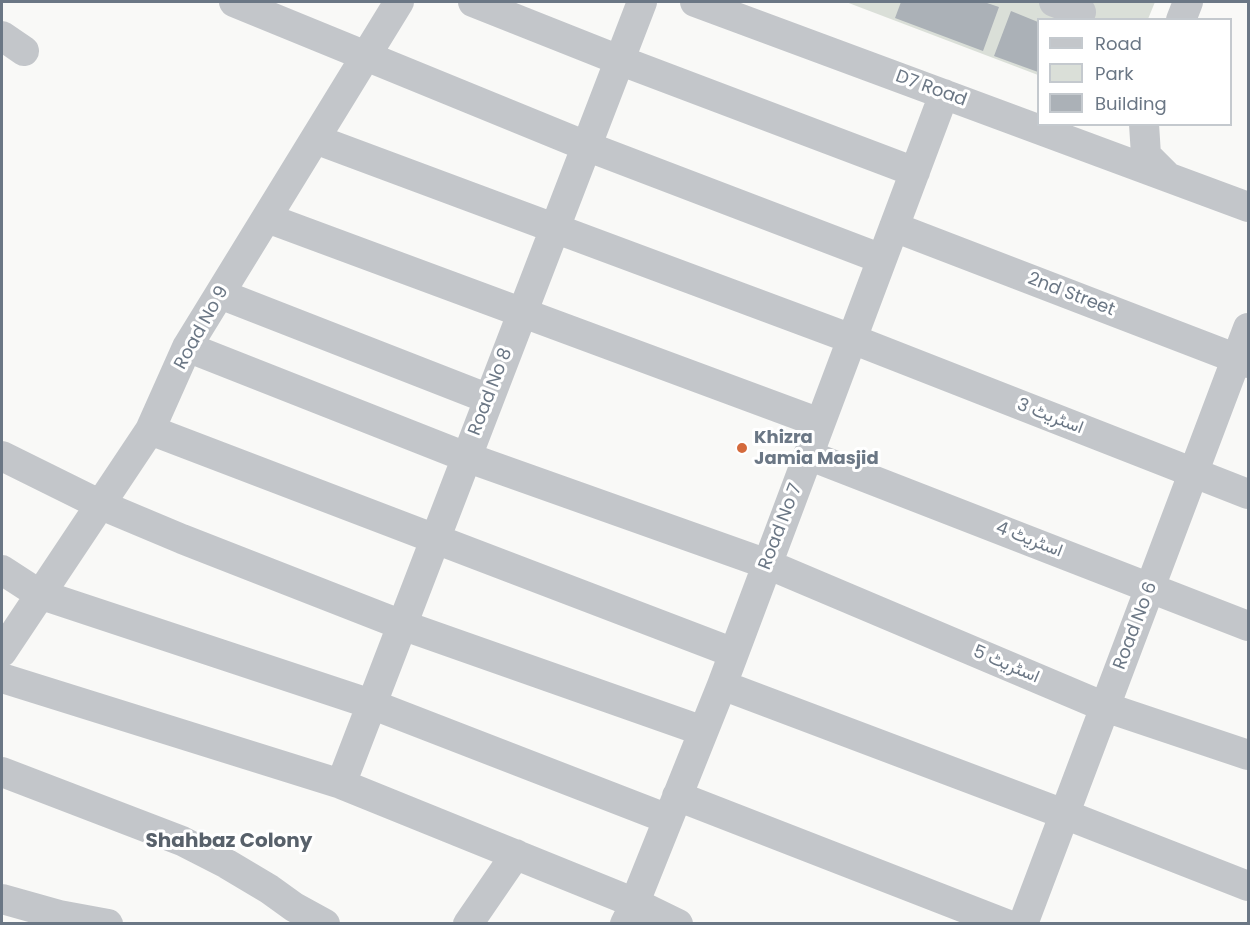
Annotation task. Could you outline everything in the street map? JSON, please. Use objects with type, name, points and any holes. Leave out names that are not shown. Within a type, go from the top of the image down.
[{"type":"street","points":[[234,2],[586,146],[882,259]]},
{"type":"street","name":"Road No 9","points":[[2,652],[150,430],[187,348],[399,2]]},
{"type":"street","points":[[473,2],[915,172]]},
{"type":"street","name":"Road No 8","points":[[341,784],[642,2]]},
{"type":"street","name":"D7 Road","points":[[695,2],[1248,207]]},
{"type":"street","points":[[1182,18],[1188,2]]},
{"type":"street","name":"Road No 7","points":[[630,913],[722,685],[944,94]]},
{"type":"street","name":"D7 Road","points":[[1144,126],[1146,155],[1168,177]]},
{"type":"street","name":"اسٹریٹ 3","points":[[315,140],[852,339],[1248,494]]},
{"type":"street","points":[[267,218],[820,423]]},
{"type":"street","name":"2nd Street","points":[[894,227],[1243,361]]},
{"type":"street","points":[[220,294],[489,399]]},
{"type":"street","name":"Road No 6","points":[[1023,924],[1194,473],[1243,361],[1248,328]]},
{"type":"street","name":"اسٹریٹ 5","points":[[187,348],[466,457],[767,564],[1105,707],[1248,754]]},
{"type":"street","points":[[150,430],[734,653]]},
{"type":"street","name":"اسٹریٹ 4","points":[[808,455],[1248,626]]},
{"type":"street","points":[[2,456],[101,505],[402,625],[703,731]]},
{"type":"street","points":[[2,570],[39,594],[371,704],[1006,924]]},
{"type":"street","points":[[2,678],[341,784],[516,854],[630,913],[678,924]]},
{"type":"street","points":[[722,685],[1248,886]]},
{"type":"street","points":[[2,772],[182,841],[227,864],[269,889],[294,908],[325,924]]},
{"type":"street","points":[[468,924],[516,854]]},
{"type":"street","points":[[2,899],[59,915],[108,924]]},
{"type":"green space","points":[[846,2],[1155,2],[1148,18],[1037,18],[1037,75]]},
{"type":"building","points":[[901,2],[984,2],[999,7],[983,51],[895,18]]},
{"type":"building","points":[[1011,11],[1037,22],[1037,72],[994,56]]},
{"type":"place","name":"Khizra Jamia Masjid","points":[[742,448]]},
{"type":"district","name":"Shahbaz Colony","points":[[229,842]]}]
